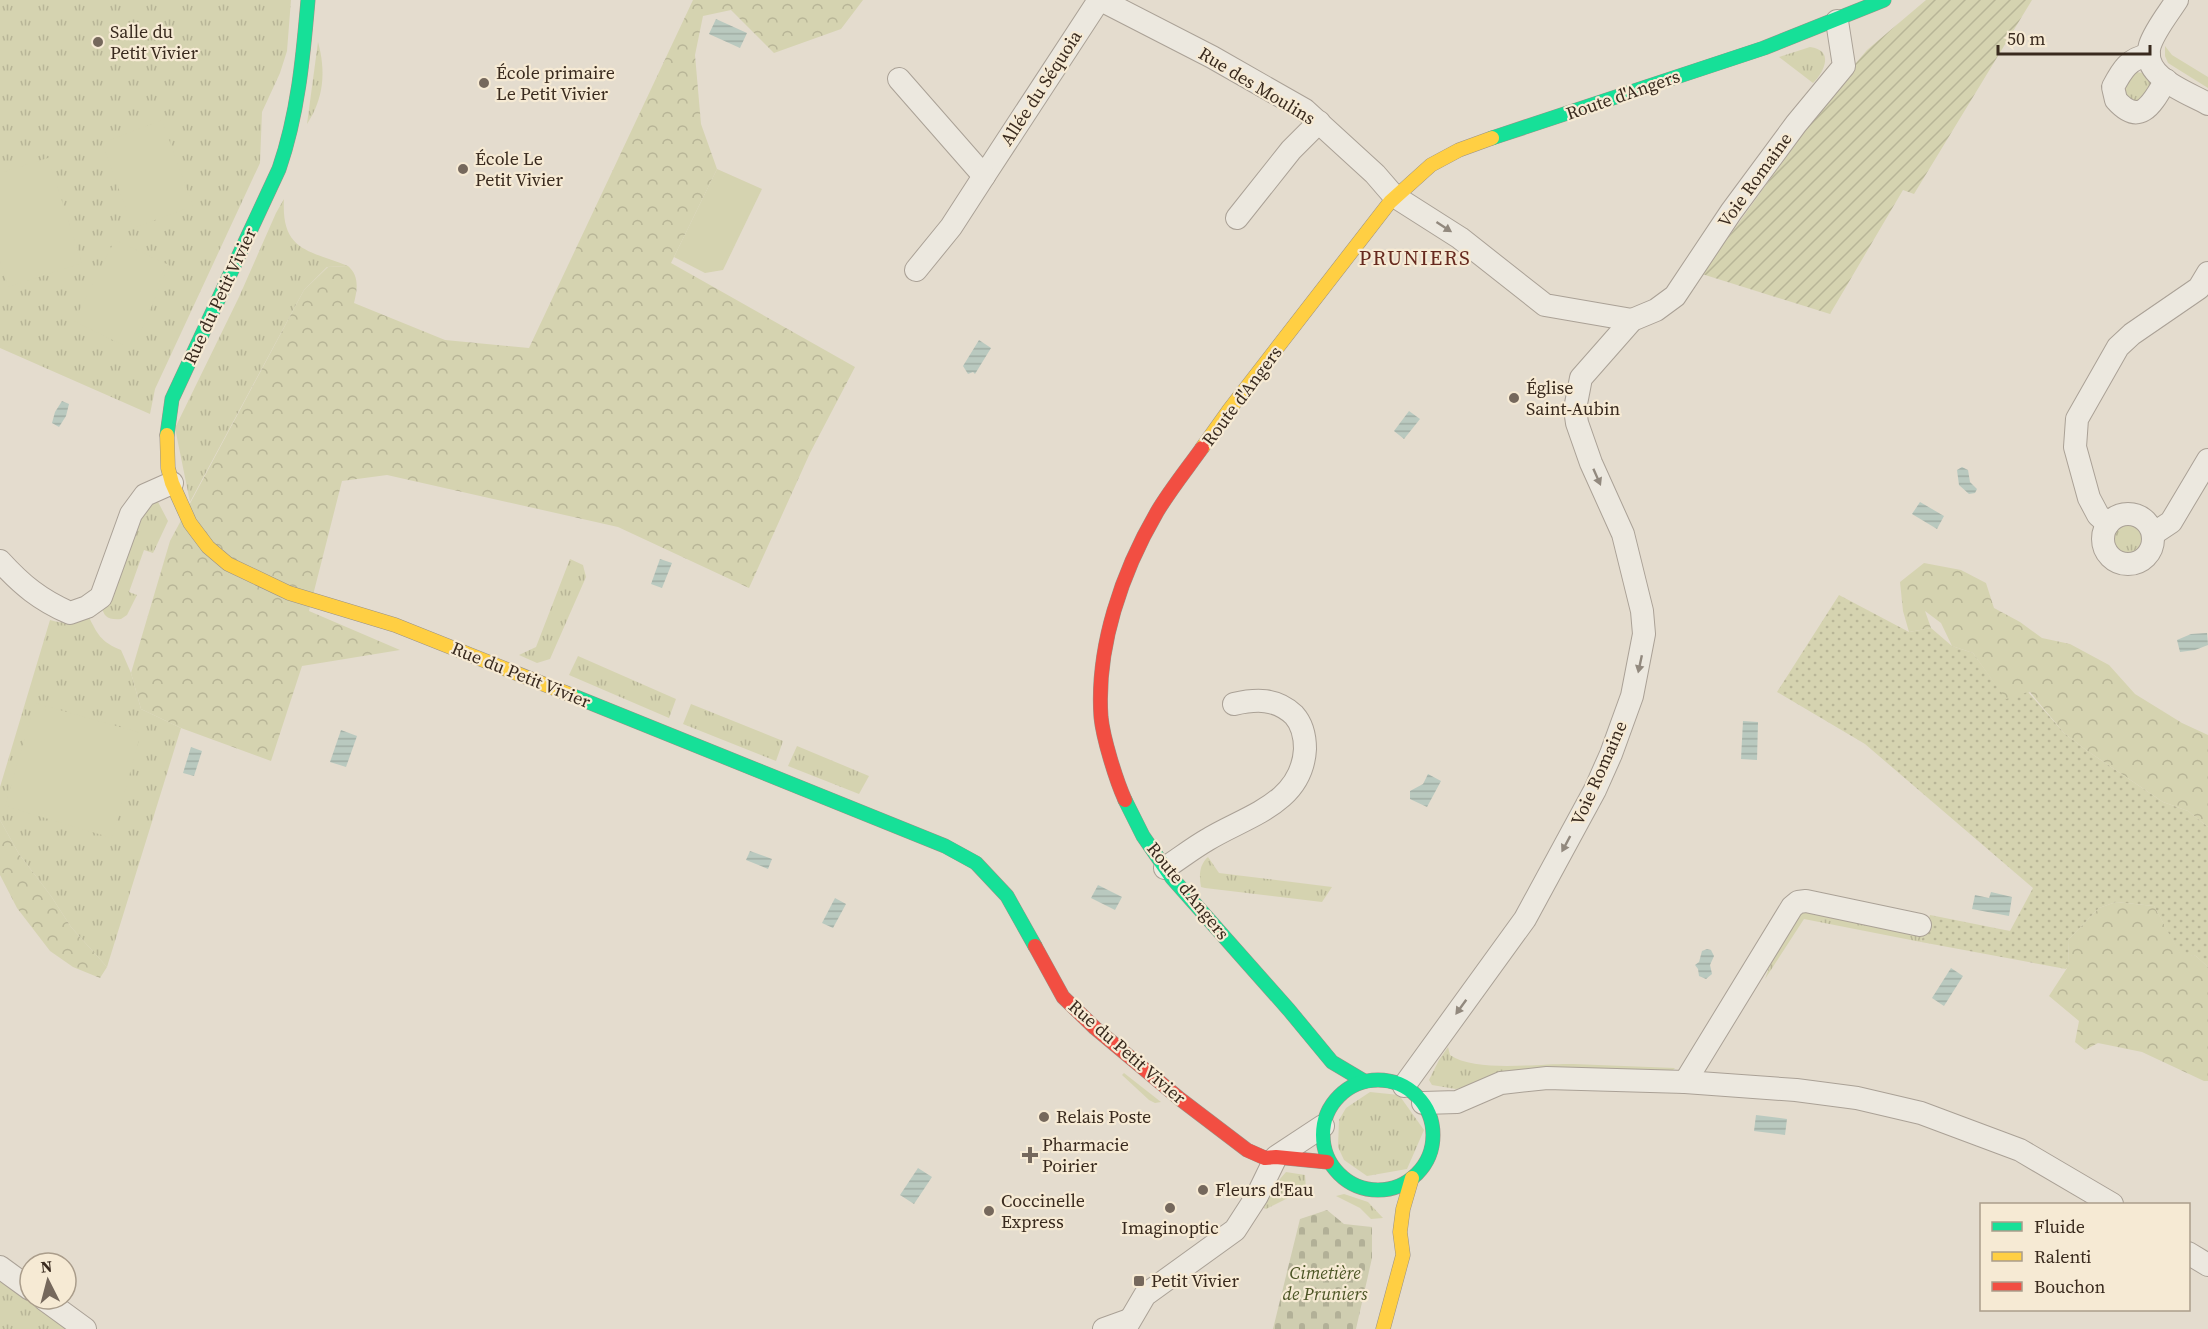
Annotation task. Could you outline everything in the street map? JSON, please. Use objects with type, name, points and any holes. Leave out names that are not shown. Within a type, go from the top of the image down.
[{"type":"street","name":"Rue du Petit Vivier","points":[[308,0],[302,83],[291,138],[279,169],[172,399],[167,429],[168,468],[172,483],[190,523],[208,547],[228,564],[289,593],[395,625],[749,765],[945,846],[976,863],[1007,896],[1063,997],[1180,1100],[1247,1150],[1265,1158],[1327,1162]]},
{"type":"street","name":"Rue des Moulins","points":[[1100,0],[1212,57],[1305,110],[1375,174],[1394,196],[1460,238],[1545,305],[1632,320]]},
{"type":"street","name":"Allée du Séquoia","points":[[916,270],[951,227],[1100,0]]},
{"type":"street","name":"Route d'Angers","points":[[1364,1081],[1332,1062],[1166,868],[1143,836],[1122,793],[1101,718],[1102,665],[1111,623],[1128,571],[1157,512],[1229,410],[1378,215],[1394,196],[1431,165],[1475,145],[1837,21],[1884,0]]},
{"type":"street","points":[[2177,0],[2150,43],[2149,56],[2152,69],[2166,80],[2208,104]]},
{"type":"street","name":"Voie Romaine","points":[[1404,1086],[1525,919],[1595,790],[1632,696],[1644,634],[1642,611],[1623,534],[1576,423],[1575,409],[1581,378],[1632,320],[1656,310],[1675,296],[1737,203],[1796,124],[1844,66],[1837,21]]},
{"type":"street","points":[[2149,56],[2134,59],[2124,67],[2113,87],[2115,100],[2133,112],[2141,112],[2150,105],[2166,80]]},
{"type":"street","points":[[898,80],[984,176]]},
{"type":"street","points":[[1237,218],[1291,150],[1319,122]]},
{"type":"street","points":[[2108,524],[2098,515],[2089,498],[2076,447],[2077,419],[2118,347],[2132,334],[2199,288],[2208,273]]},
{"type":"street","points":[[2153,534],[2171,522],[2208,460]]},
{"type":"street","points":[[0,561],[16,578],[47,603],[70,613],[87,608],[101,597],[131,514],[145,495],[172,483]]},
{"type":"street","points":[[2131,514],[2145,521],[2153,534],[2151,549],[2145,558],[2131,564],[2121,563],[2112,558],[2105,549],[2103,539],[2108,524],[2116,517],[2131,514]]},
{"type":"street","points":[[1166,868],[1207,840],[1271,806],[1290,790],[1301,768],[1305,736],[1293,714],[1271,701],[1253,700],[1234,704]]},
{"type":"street","points":[[1685,1082],[1792,907],[1798,902],[1806,901],[1920,925]]},
{"type":"street","points":[[1332,1062],[1336,1100]]},
{"type":"street","points":[[1423,1103],[1457,1102],[1501,1083],[1547,1078],[1685,1082],[1806,1091],[1857,1098],[1921,1113],[2020,1150],[2110,1203]]},
{"type":"street","points":[[1369,1190],[1395,1188],[1412,1178],[1428,1159],[1434,1137],[1430,1115],[1420,1098],[1404,1086],[1385,1079],[1364,1081],[1345,1090],[1330,1106],[1323,1126],[1327,1162],[1345,1180],[1369,1190],[1386,1207],[1400,1232]]},
{"type":"street","points":[[1432,1128],[1457,1102]]},
{"type":"street","points":[[1104,1329],[1127,1324],[1145,1295],[1235,1230],[1257,1196],[1276,1157],[1323,1126]]},
{"type":"street","points":[[1383,1329],[1403,1255],[1400,1232],[1403,1209],[1412,1178]]},
{"type":"street","points":[[2190,1254],[2208,1265]]},
{"type":"street","points":[[1,1270],[18,1281]]},
{"type":"street","points":[[60,1311],[85,1329]]},
{"type":"green space","points":[[0,0],[291,0],[287,51],[280,73],[262,112],[260,163],[155,389],[150,414],[0,348]]},
{"type":"green space","points":[[693,0],[863,0],[841,29],[774,53],[731,10],[703,16],[695,55],[701,124],[717,169],[671,263],[855,367],[810,453],[749,588],[618,527],[387,475],[342,481],[309,611],[400,650],[302,666],[271,761],[181,728],[141,709],[131,673],[170,541],[304,290],[328,267],[348,266],[356,279],[357,289],[354,303],[445,340],[529,348]]},
{"type":"green space","points":[[1926,0],[2032,0],[1914,194],[1903,190],[1830,314],[1702,274],[1839,83],[1867,50]]},
{"type":"green space","points":[[318,42],[322,63],[322,84],[317,104],[307,124]]},
{"type":"green space","points":[[2165,46],[2172,55],[2208,77],[2208,88],[2168,63]]},
{"type":"green space","points":[[1810,47],[1818,49],[1825,57],[1824,67],[1813,83],[1779,57]]},
{"type":"green space","points":[[2136,72],[2143,73],[2153,85],[2136,103],[2123,94],[2124,81]]},
{"type":"green space","points":[[162,120],[193,206],[133,228],[102,143]]},
{"type":"green space","points":[[48,158],[82,263],[8,287],[0,261],[0,173]]},
{"type":"green space","points":[[717,169],[762,189],[723,270],[705,273],[674,257]]},
{"type":"green space","points":[[284,199],[284,216],[292,239],[309,251],[348,266],[327,267],[304,290],[190,502],[175,428]]},
{"type":"green space","points":[[115,240],[169,265],[133,350],[74,321]]},
{"type":"green space","points":[[157,500],[168,521],[153,553],[144,550],[129,592],[137,595],[127,615],[121,619],[110,618],[105,615],[102,605],[142,511]]},
{"type":"green space","points":[[2128,522],[2140,527],[2145,539],[2140,551],[2128,556],[2116,551],[2111,539],[2116,527]]},
{"type":"green space","points":[[570,559],[583,565],[586,577],[550,659],[537,663],[519,655],[536,647]]},
{"type":"green space","points":[[1924,563],[1961,570],[1986,583],[1994,608],[2020,622],[2042,638],[2070,644],[2109,665],[2135,694],[2182,723],[2208,735],[2208,827],[2188,811],[2163,802],[2086,750],[2064,733],[2030,692],[2006,700],[1973,653],[1952,646],[1941,623],[1925,611],[1931,628],[1909,632],[1903,611],[1900,582]]},
{"type":"green space","points":[[1839,595],[1909,632],[1931,628],[1952,646],[1973,653],[2006,699],[2028,692],[2064,733],[2086,750],[2163,802],[2188,811],[2208,827],[2208,967],[2196,956],[2180,954],[2154,906],[2116,902],[2099,908],[2068,940],[2069,965],[2066,969],[1921,942],[1930,915],[2010,931],[2033,888],[1865,744],[1777,692]]},
{"type":"green space","points":[[88,615],[100,637],[121,650],[131,673],[141,709],[181,728],[107,967],[71,927],[19,854],[0,820],[0,787],[50,620],[70,622]]},
{"type":"green space","points":[[578,656],[676,699],[669,718],[569,675]]},
{"type":"green space","points":[[35,703],[141,733],[112,838],[5,806]]},
{"type":"green space","points":[[691,704],[783,741],[776,761],[683,724]]},
{"type":"green space","points":[[797,746],[869,776],[859,794],[788,766]]},
{"type":"green space","points":[[0,820],[19,854],[71,927],[107,967],[100,978],[73,967],[50,951],[17,908],[0,875]]},
{"type":"green space","points":[[1208,857],[1219,873],[1332,887],[1322,902],[1205,888],[1201,887],[1200,875],[1201,867]]},
{"type":"green space","points":[[2116,902],[2154,906],[2180,953],[2196,956],[2208,967],[2208,1081],[2142,1052],[2098,1043],[2085,1050],[2075,1042],[2079,1021],[2049,996],[2069,965],[2068,940],[2099,908]]},
{"type":"green space","points":[[1798,910],[1925,931],[1921,942],[1804,919],[1765,979],[1778,942]]},
{"type":"green space","points":[[1448,1047],[1450,1055],[1461,1061],[1476,1064],[1509,1066],[1573,1064],[1675,1068],[1668,1075],[1496,1078],[1456,1089],[1432,1085],[1429,1080]]},
{"type":"green space","points":[[1124,1073],[1161,1102],[1155,1103],[1149,1100],[1122,1075]]},
{"type":"green space","points":[[1370,1092],[1399,1095],[1424,1130],[1407,1169],[1367,1176],[1344,1160],[1338,1147],[1339,1120],[1346,1108]]},
{"type":"green space","points":[[1286,1172],[1305,1175],[1306,1189],[1264,1208],[1273,1188]]},
{"type":"green space","points":[[1344,1194],[1368,1202],[1383,1218],[1371,1219],[1360,1208],[1336,1196]]},
{"type":"green space","name":"Cimetière de Pruniers","points":[[1327,1210],[1344,1224],[1372,1227],[1372,1258],[1356,1329],[1273,1329],[1300,1219]]},
{"type":"green space","points":[[0,1278],[18,1292],[18,1311],[44,1311],[68,1329],[0,1329]]},
{"type":"shaded area","points":[[716,19],[747,33],[740,48],[709,34]]},
{"type":"shaded area","points":[[979,340],[991,348],[975,374],[973,372],[968,374],[963,366]]},
{"type":"shaded area","points":[[62,401],[69,404],[66,416],[59,427],[52,423],[55,412]]},
{"type":"shaded area","points":[[1409,411],[1420,419],[1404,439],[1394,431]]},
{"type":"shaded area","points":[[1962,467],[1968,470],[1970,482],[1977,489],[1975,493],[1969,494],[1959,485],[1957,470]]},
{"type":"shaded area","points":[[1920,502],[1944,516],[1937,529],[1912,514]]},
{"type":"shaded area","points":[[660,559],[672,563],[662,588],[651,584]]},
{"type":"shaded area","points":[[2207,633],[2208,645],[2180,652],[2177,640],[2191,634]]},
{"type":"shaded area","points":[[1743,721],[1758,722],[1757,760],[1741,759]]},
{"type":"shaded area","points":[[341,730],[357,736],[346,767],[330,762]]},
{"type":"shaded area","points":[[191,747],[202,751],[194,776],[183,773]]},
{"type":"shaded area","points":[[1428,774],[1441,781],[1427,807],[1410,799],[1410,791],[1423,784]]},
{"type":"shaded area","points":[[750,851],[772,859],[768,869],[746,860]]},
{"type":"shaded area","points":[[1098,885],[1122,897],[1115,910],[1091,898]]},
{"type":"shaded area","points":[[1991,892],[2012,897],[2009,916],[1972,909],[1975,895],[1989,898]]},
{"type":"shaded area","points":[[835,898],[846,904],[833,928],[822,923]]},
{"type":"shaded area","points":[[1711,950],[1714,956],[1710,965],[1712,974],[1706,979],[1699,976],[1695,965],[1699,962],[1702,951]]},
{"type":"shaded area","points":[[1951,968],[1963,976],[1944,1006],[1932,998]]},
{"type":"shaded area","points":[[1756,1115],[1787,1119],[1785,1135],[1754,1131]]},
{"type":"shaded area","points":[[918,1168],[932,1177],[914,1204],[900,1195]]},
{"type":"traffic: fast","points":[[167,435],[172,399],[279,169],[295,107],[308,0]]},
{"type":"traffic: fast","points":[[1492,138],[1764,48],[1884,0]]},
{"type":"traffic: fast","points":[[571,695],[945,846],[976,863],[1007,896],[1035,946]]},
{"type":"traffic: fast","points":[[1125,800],[1143,836],[1172,878],[1332,1062],[1364,1081]]},
{"type":"traffic: fast","points":[[1378,1080],[1399,1084],[1417,1096],[1429,1114],[1433,1135],[1429,1156],[1417,1174],[1399,1186],[1378,1190],[1357,1186],[1339,1174],[1327,1156],[1323,1135],[1327,1114],[1339,1096],[1357,1084],[1378,1080]]},
{"type":"traffic: slow","points":[[1202,448],[1390,202],[1431,165],[1459,150],[1492,138]]},
{"type":"traffic: slow","points":[[167,435],[168,468],[172,483],[190,523],[208,547],[228,564],[289,593],[395,625],[571,695]]},
{"type":"traffic: slow","points":[[1383,1329],[1403,1255],[1400,1232],[1403,1209],[1412,1178]]},
{"type":"traffic: jam","points":[[1125,800],[1110,759],[1101,717],[1103,664],[1107,637],[1123,585],[1144,535],[1167,496],[1202,448]]},
{"type":"traffic: jam","points":[[1035,946],[1063,997],[1095,1028],[1180,1099],[1247,1150],[1265,1158],[1327,1162]]},
{"type":"place","name":"Salle du Petit Vivier","points":[[98,42]]},
{"type":"place","name":"École primaire Le Petit Vivier","points":[[484,83]]},
{"type":"place","name":"École Le Petit Vivier","points":[[463,169]]},
{"type":"place","name":"Église Saint-Aubin","points":[[1514,398]]},
{"type":"place","name":"Relais Poste","points":[[1044,1117]]},
{"type":"place","name":"Pharmacie Poirier","points":[[1030,1155]]},
{"type":"place","name":"Fleurs d'Eau","points":[[1203,1190]]},
{"type":"place","name":"Imaginoptic","points":[[1170,1208]]},
{"type":"place","name":"Coccinelle Express","points":[[989,1211]]},
{"type":"place","name":"Petit Vivier","points":[[1139,1281]]},
{"type":"district","name":"PRUNIERS","points":[[1415,258]]}]
